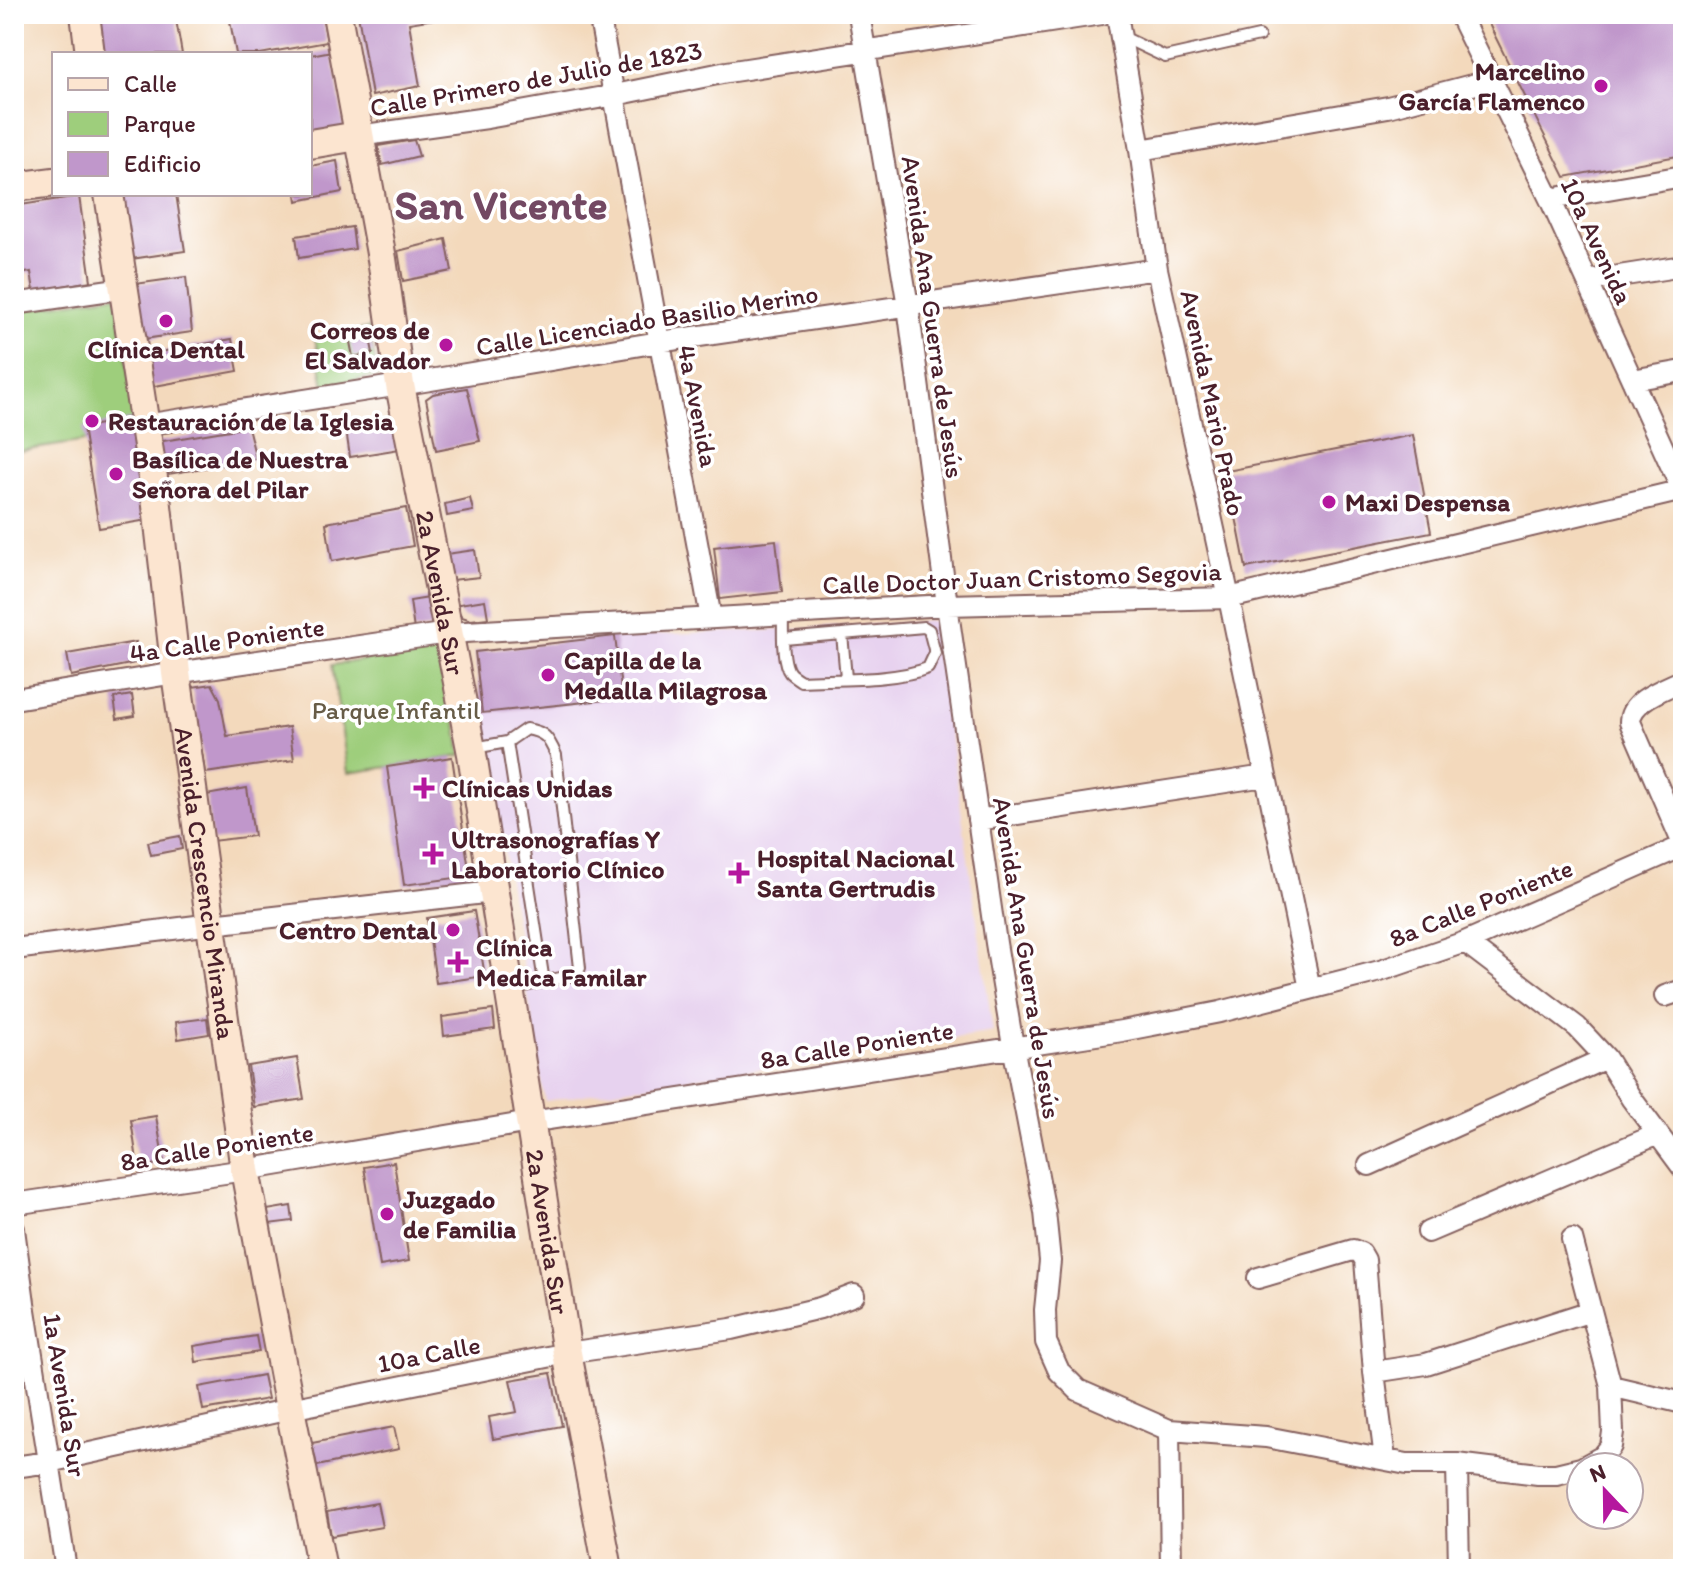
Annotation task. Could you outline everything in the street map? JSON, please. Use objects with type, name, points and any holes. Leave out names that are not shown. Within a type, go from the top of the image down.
[{"type":"main road","points":[[85,14],[90,52]]},
{"type":"main road","name":"2a Avenida Sur","points":[[337,14],[382,259],[400,385],[471,748],[567,1353],[608,1569]]},
{"type":"main road","points":[[312,144],[358,136]]},
{"type":"main road","points":[[14,187],[52,182]]},
{"type":"main road","name":"Avenida Crescencio Miranda","points":[[109,196],[156,497],[176,673],[245,1170],[322,1569]]},
{"type":"street","name":"4a Avenida","points":[[599,14],[711,618]]},
{"type":"street","name":"Avenida Ana Guerra de Jesús","points":[[859,14],[908,306],[947,605],[1013,1046],[1045,1212],[1050,1261],[1045,1310],[1046,1342],[1059,1371],[1078,1390],[1169,1430],[1266,1437],[1407,1464],[1457,1464],[1538,1474],[1565,1472]]},
{"type":"street","name":"Calle Primero de Julio de 1823","points":[[358,136],[487,118],[727,72],[1102,14]]},
{"type":"street","name":"Avenida Mario Prado","points":[[1117,14],[1157,269],[1310,989]]},
{"type":"street","name":"10a Avenida","points":[[1459,14],[1550,199],[1683,491]]},
{"type":"street","points":[[1140,150],[1388,107],[1491,80]]},
{"type":"street","points":[[1550,199],[1683,176]]},
{"type":"street","points":[[1587,281],[1683,266]]},
{"type":"street","name":"Calle Licenciado Basilio Merino","points":[[145,425],[659,342],[1157,269]]},
{"type":"street","points":[[14,304],[124,288]]},
{"type":"street","points":[[1632,380],[1683,371]]},
{"type":"street","name":"Calle Doctor Juan Cristomo Segovia","points":[[448,633],[947,605],[1229,598],[1683,491]]},
{"type":"street","name":"4a Calle Poniente","points":[[14,699],[448,633]]},
{"type":"street","points":[[1683,680],[1636,705],[1630,713],[1630,722],[1683,845]]},
{"type":"street","points":[[978,820],[1265,776]]},
{"type":"street","name":"8a Calle Poniente","points":[[14,1204],[1122,1031],[1220,1012],[1380,971],[1465,942],[1683,845]]},
{"type":"street","points":[[14,949],[493,892]]},
{"type":"street","points":[[1465,942],[1577,1027],[1606,1058],[1631,1098],[1670,1141],[1683,1168]]},
{"type":"street","points":[[1369,1165],[1606,1058]]},
{"type":"street","points":[[1428,1232],[1670,1141]]},
{"type":"street","name":"1a Avenida Sur","points":[[14,1229],[66,1569]]},
{"type":"street","points":[[1572,1239],[1611,1386],[1683,1403]]},
{"type":"street","points":[[1258,1278],[1353,1250],[1361,1253],[1365,1260],[1385,1459]]},
{"type":"street","name":"10a Calle","points":[[14,1467],[567,1353],[731,1329],[820,1308],[854,1295]]},
{"type":"street","points":[[1374,1372],[1426,1364],[1591,1311]]},
{"type":"street","name":"Avenida Ana Guerra de Jesús","points":[[1607,1451],[1613,1432],[1611,1386]]},
{"type":"street","points":[[1169,1430],[1171,1569]]},
{"type":"street","points":[[1457,1464],[1459,1569]]},
{"type":"lane","points":[[1121,36],[1165,57],[1259,36]]},
{"type":"lane","points":[[783,614],[784,639],[786,664],[788,671],[801,681],[920,672],[928,668],[935,653],[929,630],[924,627],[784,639]]},
{"type":"lane","points":[[842,634],[846,678]]},
{"type":"lane","points":[[471,748],[507,742],[526,729],[538,731],[549,739],[556,755],[580,968],[574,975],[509,989]]},
{"type":"lane","points":[[507,742],[544,982]]},
{"type":"shaded area","name":"Hospital Nacional Santa Gertrudis","points":[[934,621],[993,1032],[545,1101],[482,713],[621,698],[615,636]]},
{"type":"green space","points":[[116,295],[138,433],[14,452],[14,311]]},
{"type":"green space","points":[[369,328],[378,376],[324,386],[315,338]]},
{"type":"green space","name":"Parque Infantil","points":[[445,647],[461,756],[348,773],[332,665]]},
{"type":"building","points":[[89,14],[175,14],[182,52],[95,52]]},
{"type":"building","points":[[267,14],[322,14],[327,42],[271,52],[236,52],[230,21]]},
{"type":"building","points":[[358,14],[453,16],[409,23],[420,86],[372,96]]},
{"type":"building","name":"Marcelino García Flamenco","points":[[1683,14],[1683,155],[1565,177],[1485,16]]},
{"type":"building","points":[[332,51],[344,129],[312,135],[312,55]]},
{"type":"building","points":[[414,140],[419,156],[382,165],[378,146]]},
{"type":"building","points":[[337,161],[342,192],[297,201],[296,196],[312,196],[312,166]]},
{"type":"building","points":[[79,196],[91,281],[34,291],[31,272],[14,275],[14,206]]},
{"type":"building","points":[[120,196],[176,196],[185,251],[131,259]]},
{"type":"building","points":[[352,227],[355,249],[299,258],[296,236]]},
{"type":"building","points":[[446,239],[452,271],[403,281],[398,251]]},
{"type":"building","points":[[186,277],[192,332],[144,339],[135,284]]},
{"type":"building","points":[[369,333],[373,353],[353,357],[349,337]]},
{"type":"building","points":[[232,339],[238,371],[149,387],[143,355]]},
{"type":"building","points":[[467,388],[480,441],[436,450],[426,399],[433,394]]},
{"type":"building","name":"Basílica de Nuestra Señora del Pilar","points":[[132,419],[148,520],[99,528],[83,427]]},
{"type":"building","points":[[396,422],[400,449],[350,457],[346,430]]},
{"type":"building","points":[[248,427],[256,459],[162,475],[157,442]]},
{"type":"building","name":"Maxi Despensa","points":[[1413,435],[1431,532],[1246,568],[1227,471]]},
{"type":"building","points":[[470,498],[473,511],[447,516],[445,504]]},
{"type":"building","points":[[406,508],[413,546],[332,561],[326,523]]},
{"type":"building","points":[[776,540],[782,592],[720,599],[714,547]]},
{"type":"building","points":[[475,550],[479,577],[452,580],[446,554]]},
{"type":"building","points":[[435,597],[437,617],[431,628],[414,630],[410,601]]},
{"type":"building","points":[[485,600],[488,618],[471,620],[462,617],[459,612],[459,604]]},
{"type":"building","name":"Capilla de la Medalla Milagrosa","points":[[615,636],[622,698],[482,713],[475,652]]},
{"type":"building","points":[[136,642],[140,662],[71,676],[67,654]]},
{"type":"building","points":[[212,684],[220,699],[227,736],[289,727],[294,760],[205,773],[192,687]]},
{"type":"building","points":[[132,695],[135,716],[117,719],[114,698]]},
{"type":"building","points":[[452,757],[470,876],[404,885],[387,767]]},
{"type":"building","points":[[247,788],[254,836],[212,841],[206,795]]},
{"type":"building","points":[[180,836],[182,849],[151,855],[148,842]]},
{"type":"building","points":[[474,911],[485,976],[436,983],[427,918]]},
{"type":"building","points":[[493,1010],[495,1029],[444,1036],[442,1017]]},
{"type":"building","points":[[207,1018],[209,1034],[178,1039],[176,1022]]},
{"type":"building","points":[[297,1058],[304,1099],[254,1107],[248,1066]]},
{"type":"building","points":[[156,1116],[164,1163],[138,1167],[131,1120]]},
{"type":"building","name":"Juzgado de Familia","points":[[394,1162],[409,1261],[380,1266],[364,1167]]},
{"type":"building","points":[[291,1206],[293,1221],[269,1224],[267,1210]]},
{"type":"building","points":[[256,1336],[259,1352],[196,1362],[194,1346]]},
{"type":"building","points":[[551,1373],[562,1426],[493,1439],[489,1417],[517,1412],[510,1380]]},
{"type":"building","points":[[263,1375],[268,1399],[203,1410],[199,1387]]},
{"type":"building","points":[[394,1427],[399,1449],[317,1466],[312,1443]]},
{"type":"building","points":[[377,1503],[382,1527],[331,1536],[327,1512]]},
{"type":"place","name":"Marcelino García Flamenco","points":[[1601,86]]},
{"type":"place","name":"Clínica Dental","points":[[166,321]]},
{"type":"place","name":"Correos de El Salvador","points":[[446,345]]},
{"type":"place","name":"Restauración de la Iglesia","points":[[92,421]]},
{"type":"place","name":"Basílica de Nuestra Señora del Pilar","points":[[116,474]]},
{"type":"place","name":"Maxi Despensa","points":[[1329,502]]},
{"type":"place","name":"Capilla de la Medalla Milagrosa","points":[[548,675]]},
{"type":"place","name":"Clínicas Unidas","points":[[424,788]]},
{"type":"place","name":"Ultrasonografías Y Laboratorio Clínico","points":[[433,854]]},
{"type":"place","name":"Hospital Nacional Santa Gertrudis","points":[[739,873]]},
{"type":"place","name":"Centro Dental","points":[[453,930]]},
{"type":"place","name":"Clínica Medica Familar","points":[[458,962]]},
{"type":"place","name":"Juzgado de Familia","points":[[387,1214]]},
{"type":"district","name":"San Vicente","points":[[501,204]]}]
